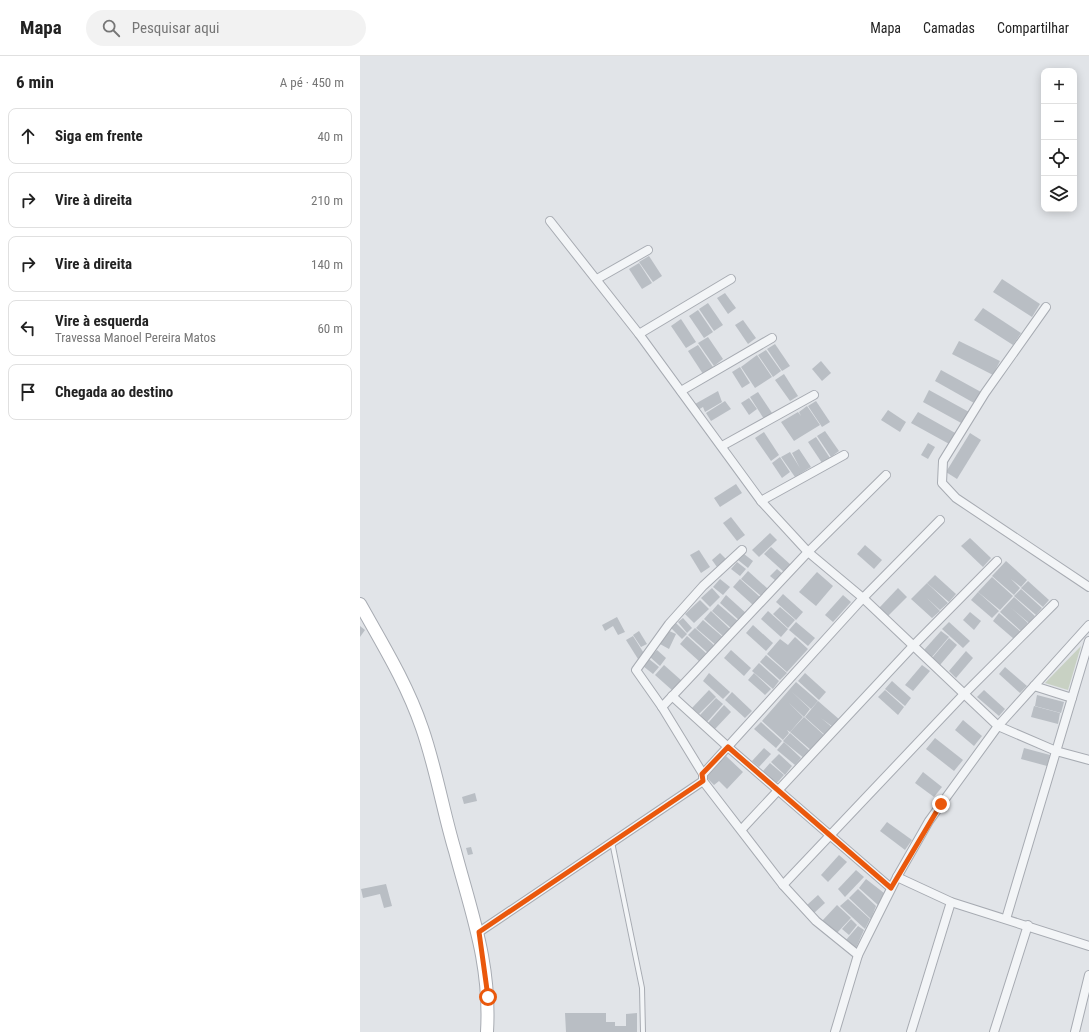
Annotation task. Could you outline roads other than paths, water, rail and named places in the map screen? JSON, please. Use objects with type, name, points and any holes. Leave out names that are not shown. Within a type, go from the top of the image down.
[{"type":"street","points":[[550,221],[639,334],[761,501],[808,552],[863,598],[965,693],[998,726],[1056,751],[1089,760]]},
{"type":"street","points":[[596,279],[648,250]]},
{"type":"street","points":[[639,334],[731,279]]},
{"type":"street","points":[[1046,307],[985,393],[943,461],[942,483],[956,498],[1089,587]]},
{"type":"street","points":[[681,391],[772,338]]},
{"type":"street","points":[[722,446],[814,395]]},
{"type":"street","points":[[761,501],[844,455]]},
{"type":"street","points":[[662,707],[808,552],[886,475]]},
{"type":"street","points":[[479,932],[703,778],[728,747],[863,598],[940,520]]},
{"type":"street","points":[[742,550],[703,586],[669,624],[636,670],[662,707],[703,778],[783,885],[816,921],[858,955]]},
{"type":"street","points":[[742,829],[913,646],[997,561]]},
{"type":"street","points":[[360,604],[406,688],[422,729],[454,851],[479,932],[487,985],[487,1032]]},
{"type":"street","points":[[783,885],[965,693],[1054,604]]},
{"type":"street","points":[[835,1032],[858,955],[891,888],[929,821],[998,726],[1089,625]]},
{"type":"street","points":[[1006,918],[1089,641]]},
{"type":"street","points":[[1034,686],[1072,698]]},
{"type":"street","points":[[672,696],[728,747],[891,888]]},
{"type":"street","points":[[897,877],[951,902],[1028,925],[1089,946]]},
{"type":"street","points":[[911,1032],[951,902]]},
{"type":"street","points":[[994,1032],[1028,925]]},
{"type":"street","points":[[1075,1032],[1089,975]]},
{"type":"street","points":[[1088,983],[1089,992]]},
{"type":"lane","points":[[612,841],[642,988],[643,1032]]}]
